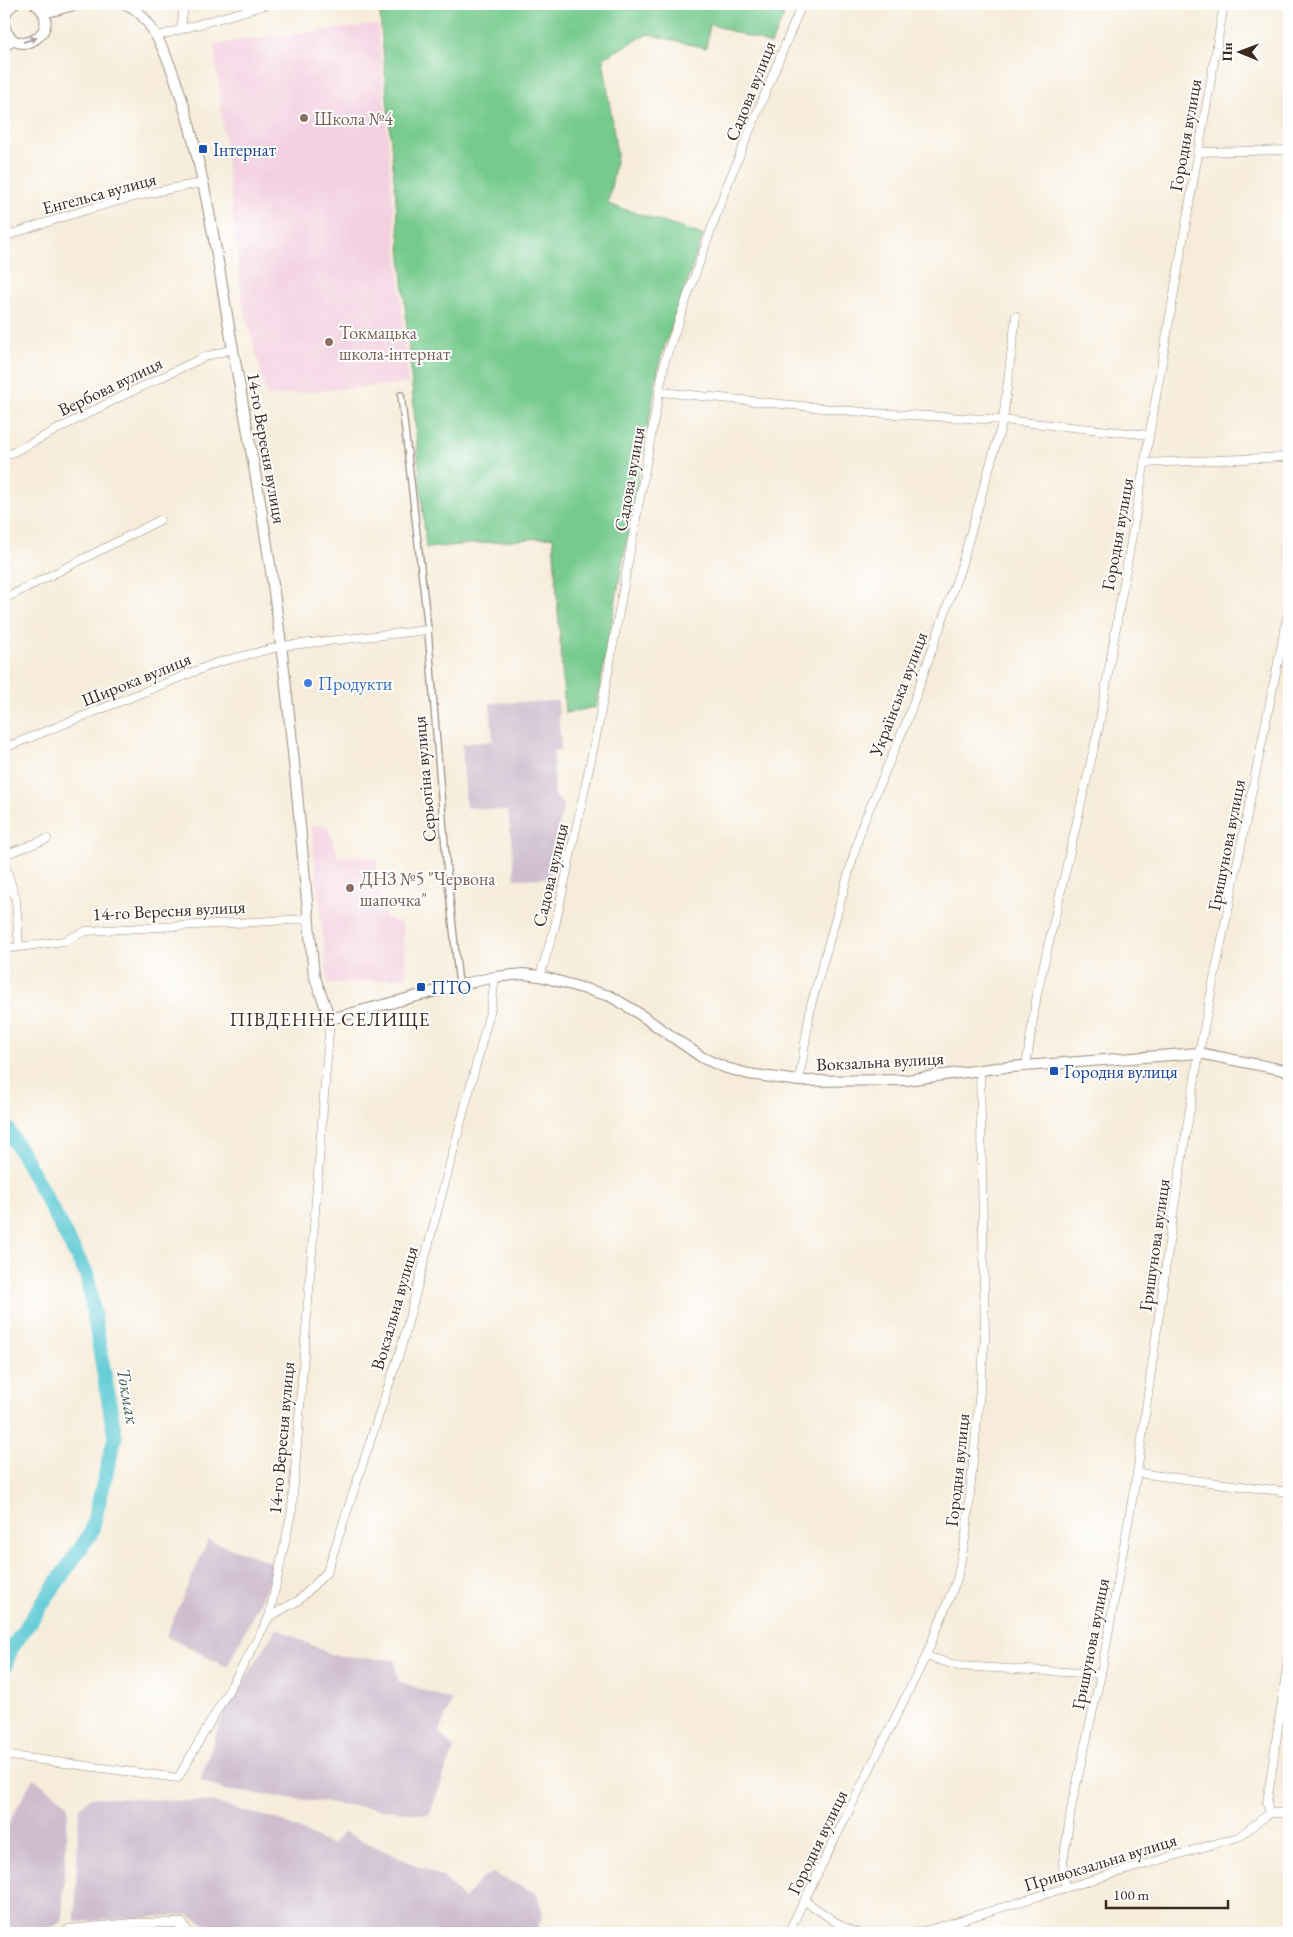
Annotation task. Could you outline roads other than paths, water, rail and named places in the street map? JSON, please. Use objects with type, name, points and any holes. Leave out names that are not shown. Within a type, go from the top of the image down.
[{"type":"street","points":[[4,19],[7,10],[14,4]]},
{"type":"street","points":[[4,25],[5,30],[12,39],[22,43],[38,38],[44,29],[45,18],[44,13],[36,4]]},
{"type":"street","points":[[44,13],[78,4]]},
{"type":"street","name":"14-го Вересня вулиця","points":[[4,1754],[178,1778],[269,1617],[292,1509],[330,1019],[314,975],[282,646],[260,500],[203,183],[192,130],[158,36],[133,6],[126,4]]},
{"type":"street","points":[[181,29],[184,4]]},
{"type":"street","points":[[158,36],[269,4]]},
{"type":"street","name":"Садова вулиця","points":[[540,976],[554,926],[598,727],[665,360],[724,192],[802,4]]},
{"type":"street","name":"Городня вулиця","points":[[1026,1066],[1037,994],[1099,726],[1224,4]]},
{"type":"street","points":[[4,48],[12,39]]},
{"type":"street","points":[[1198,152],[1289,150]]},
{"type":"street","name":"Енгельса вулиця","points":[[4,237],[58,218],[177,186],[203,183]]},
{"type":"street","name":"Українська вулиця","points":[[799,1081],[811,1005],[862,826],[908,718],[950,597],[1002,420],[1016,316]]},
{"type":"street","name":"Вербова вулиця","points":[[4,457],[116,399],[204,357],[233,349]]},
{"type":"street","points":[[660,392],[874,413],[1002,420],[1149,435]]},
{"type":"street","name":"Серьогіна вулиця","points":[[401,395],[428,630],[447,871],[459,985]]},
{"type":"street","points":[[1144,463],[1289,457]]},
{"type":"street","points":[[4,599],[160,520]]},
{"type":"street","name":"Гришунова вулиця","points":[[1065,1888],[1062,1862],[1072,1804],[1101,1674],[1137,1472],[1173,1214],[1199,1053],[1289,608]]},
{"type":"street","points":[[282,646],[428,630]]},
{"type":"street","name":"Широка вулиця","points":[[4,748],[216,663],[282,646]]},
{"type":"street","points":[[4,854],[47,839]]},
{"type":"street","points":[[4,861],[16,900],[19,947]]},
{"type":"street","name":"14-го Вересня вулиця","points":[[4,949],[64,941],[86,931],[308,919]]},
{"type":"street","name":"Вокзальна вулиця","points":[[330,1019],[459,985],[495,977],[523,974],[540,976],[610,996],[703,1058],[726,1068],[749,1074],[799,1081],[906,1080],[980,1070],[1199,1053],[1289,1071]]},
{"type":"street","name":"Вокзальна вулиця","points":[[269,1617],[299,1600],[326,1572],[402,1345],[491,1008],[495,977]]},
{"type":"street","name":"Городня вулиця","points":[[788,1933],[926,1656],[957,1579],[966,1534],[984,1348],[980,1070]]},
{"type":"street","points":[[1137,1472],[1289,1492]]},
{"type":"street","points":[[1289,1653],[1267,1803],[1270,1813],[1289,1813]]},
{"type":"street","points":[[926,1656],[958,1666],[1101,1674]]},
{"type":"street","name":"Привокзальна вулиця","points":[[914,1933],[1238,1837],[1270,1813]]},
{"type":"street","points":[[805,1901],[843,1927],[858,1933]]},
{"type":"street","points":[[123,1933],[132,1923]]},
{"type":"street","points":[[64,1933],[69,1930],[132,1923],[182,1923]]},
{"type":"street","points":[[178,1933],[182,1923]]},
{"type":"street","points":[[182,1923],[189,1933]]},
{"type":"waterway","name":"Токмак","points":[[4,1123],[87,1275],[115,1437],[91,1533],[11,1649],[4,1668]]},
{"type":"place","name":"Школа №4","points":[[304,118]]},
{"type":"place","name":"Інтернат","points":[[203,149]]},
{"type":"place","name":"Токмацька школа-інтернат","points":[[329,342]]},
{"type":"place","name":"Продукти","points":[[308,683]]},
{"type":"place","name":"ДНЗ №5 \"Червона шапочка\"","points":[[350,888]]},
{"type":"place","name":"ПТО","points":[[421,987]]},
{"type":"place","name":"Городня вулиця","points":[[1054,1071]]},
{"type":"district","name":"ПІВДЕННЕ СЕЛИЩЕ","points":[[330,1019]]}]
